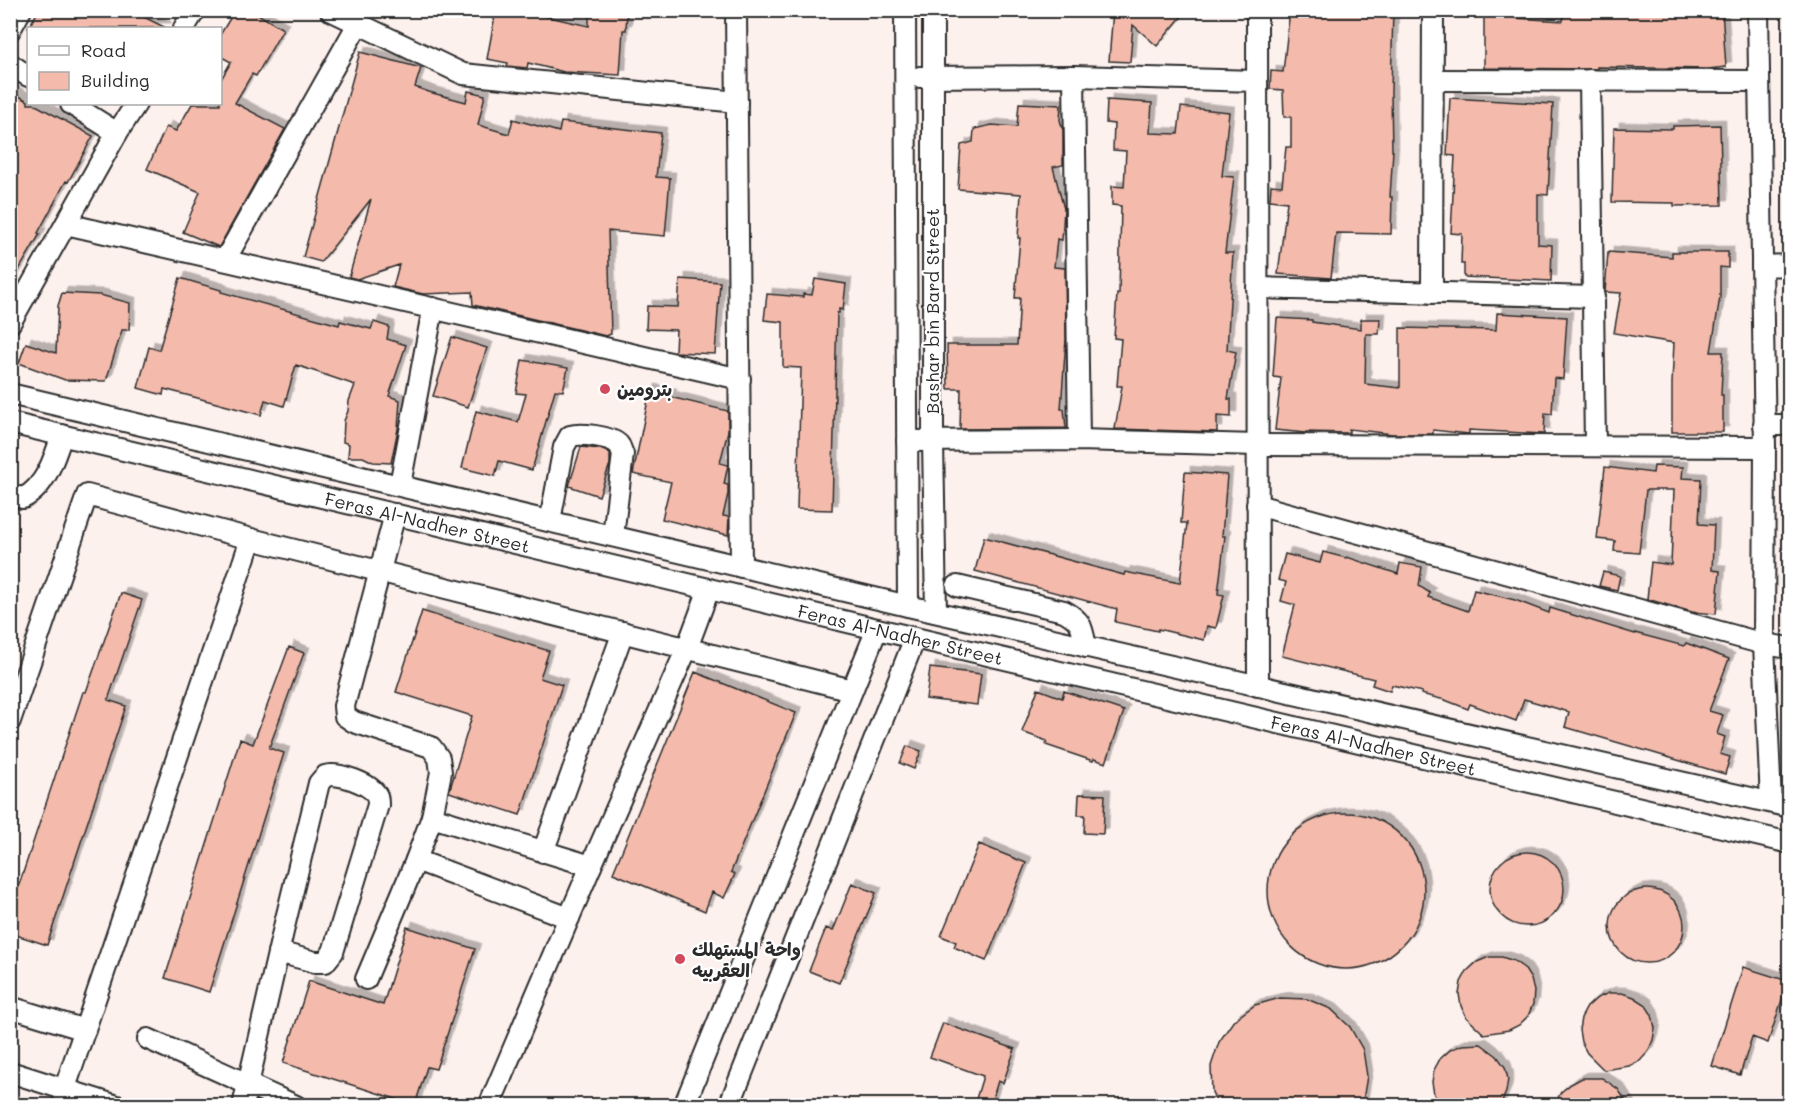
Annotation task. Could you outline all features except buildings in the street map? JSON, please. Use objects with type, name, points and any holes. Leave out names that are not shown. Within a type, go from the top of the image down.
[{"type":"street","points":[[10,30],[21,10]]},
{"type":"street","points":[[185,27],[195,10]]},
{"type":"street","points":[[330,10],[463,74],[737,102]]},
{"type":"street","points":[[736,10],[741,567]]},
{"type":"street","name":"Bashar bin Bard Street","points":[[905,10],[908,606]]},
{"type":"street","name":"Bashar bin Bard Street","points":[[933,10],[933,441],[936,612]]},
{"type":"street","points":[[1257,10],[1258,686]]},
{"type":"street","points":[[1432,293],[1433,10]]},
{"type":"street","points":[[1758,10],[1765,447],[1764,644],[1780,805]]},
{"type":"street","points":[[225,260],[358,24]]},
{"type":"street","points":[[10,64],[27,75]]},
{"type":"street","points":[[905,77],[1074,76],[1257,81]]},
{"type":"street","points":[[1074,76],[1079,440]]},
{"type":"street","points":[[1433,80],[1759,81]]},
{"type":"street","points":[[1590,80],[1595,446]]},
{"type":"street","points":[[73,105],[117,133]]},
{"type":"street","points":[[10,323],[117,133],[135,105]]},
{"type":"street","points":[[66,224],[740,379]]},
{"type":"street","points":[[1762,266],[1790,265]]},
{"type":"street","points":[[1257,288],[1594,297]]},
{"type":"street","points":[[400,485],[432,308]]},
{"type":"street","name":"Feras Al-Nadher Street","points":[[10,394],[908,606],[1780,805]]},
{"type":"street","name":"Feras Al-Nadher Street","points":[[10,423],[1790,843]]},
{"type":"street","points":[[1764,425],[1790,425]]},
{"type":"street","points":[[550,521],[564,447],[570,436],[579,434],[609,439],[619,444],[623,454],[613,536]]},
{"type":"street","points":[[10,495],[23,498],[37,489],[55,457],[62,435]]},
{"type":"street","points":[[907,441],[1079,440],[1257,445],[1765,447]]},
{"type":"street","points":[[10,721],[87,495],[380,572],[852,690]]},
{"type":"street","points":[[1257,505],[1764,644],[1790,648]]},
{"type":"street","points":[[366,979],[432,817],[441,772],[439,759],[431,747],[354,722],[345,716],[344,706],[395,514]]},
{"type":"street","points":[[64,1097],[251,539]]},
{"type":"street","points":[[957,586],[1064,611],[1075,617],[1082,625],[1086,647]]},
{"type":"street","points":[[489,1106],[687,648],[710,589]]},
{"type":"street","points":[[684,1106],[877,629]]},
{"type":"street","points":[[543,852],[623,632]]},
{"type":"street","points":[[729,1106],[915,638]]},
{"type":"street","points":[[243,1106],[278,952],[319,783],[325,776],[337,775],[369,787],[377,796],[378,806],[333,952],[325,962],[315,962],[278,952]]},
{"type":"street","points":[[432,817],[591,866]]},
{"type":"street","points":[[416,860],[569,918]]},
{"type":"street","points":[[10,1007],[85,1030]]},
{"type":"street","points":[[148,1039],[296,1106]]},
{"type":"street","points":[[10,1072],[64,1097],[117,1106]]},
{"type":"place","name":"بترومين","points":[[605,389]]},
{"type":"place","name":"واحة المستهلك العقربيه","points":[[680,959]]}]
